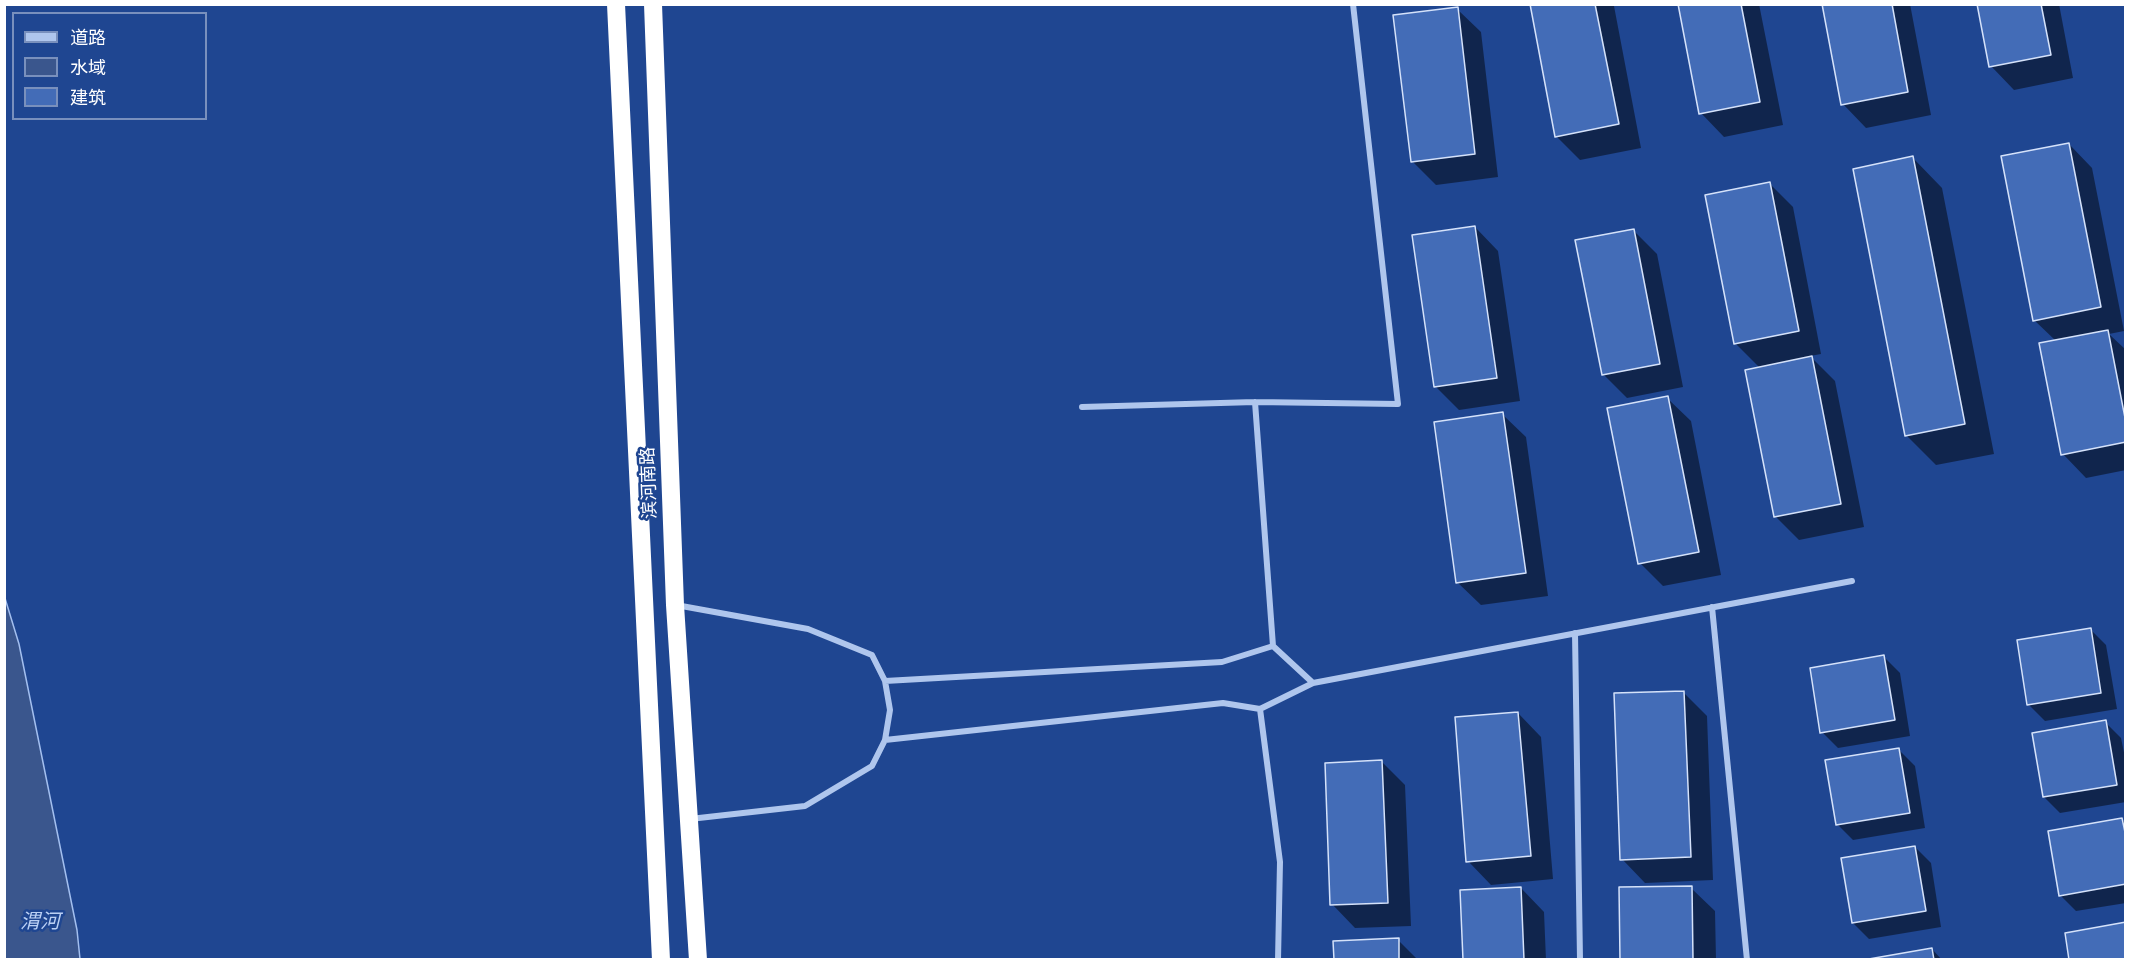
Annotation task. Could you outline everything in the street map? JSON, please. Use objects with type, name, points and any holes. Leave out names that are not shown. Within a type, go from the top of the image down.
[{"type":"highway","name":"滨河南路","points":[[616,4],[662,960]]},
{"type":"highway","name":"滨河南路","points":[[653,4],[675,605],[698,960]]},
{"type":"street","points":[[1082,407],[1255,402],[1398,404],[1353,4]]},
{"type":"street","points":[[1255,402],[1273,646],[1313,683]]},
{"type":"street","points":[[885,740],[1223,703],[1260,709],[1313,683],[1852,581]]},
{"type":"street","points":[[675,605],[808,629],[872,655],[885,681],[890,710],[885,740],[872,766],[806,806],[690,819]]},
{"type":"street","points":[[1712,607],[1747,960]]},
{"type":"street","points":[[1575,633],[1580,960]]},
{"type":"street","points":[[885,681],[1222,662],[1273,646]]},
{"type":"street","points":[[1260,709],[1280,862],[1278,960]]},
{"type":"water","name":"渭河","points":[[4,595],[19,644],[77,930],[80,959],[5,959]]},
{"type":"building","points":[[1530,4],[1595,4],[1619,124],[1555,137]]},
{"type":"building","points":[[1678,4],[1741,4],[1760,102],[1699,114]]},
{"type":"building","points":[[1822,4],[1892,4],[1908,92],[1841,105]]},
{"type":"building","points":[[1977,4],[2041,4],[2051,55],[1989,67]]},
{"type":"building","points":[[1458,7],[1475,154],[1411,162],[1393,15]]},
{"type":"building","points":[[2069,143],[2101,307],[2033,321],[2001,156]]},
{"type":"building","points":[[1913,156],[1965,424],[1905,436],[1853,169]]},
{"type":"building","points":[[1770,182],[1799,331],[1734,344],[1705,195]]},
{"type":"building","points":[[1475,226],[1497,378],[1434,387],[1412,235]]},
{"type":"building","points":[[1634,229],[1660,364],[1602,375],[1575,240]]},
{"type":"building","points":[[2108,330],[2126,423],[2126,442],[2061,455],[2039,343]]},
{"type":"building","points":[[1812,356],[1841,504],[1774,517],[1745,370]]},
{"type":"building","points":[[1668,396],[1699,552],[1638,564],[1607,408]]},
{"type":"building","points":[[1503,412],[1526,573],[1456,583],[1434,422]]},
{"type":"building","points":[[2091,628],[2101,693],[2027,705],[2017,640]]},
{"type":"building","points":[[1884,655],[1895,720],[1820,733],[1810,668]]},
{"type":"building","points":[[1684,691],[1691,857],[1620,860],[1614,693]]},
{"type":"building","points":[[1518,712],[1531,856],[1466,862],[1455,717]]},
{"type":"building","points":[[2106,720],[2117,785],[2043,797],[2032,733]]},
{"type":"building","points":[[1899,748],[1910,813],[1836,825],[1825,760]]},
{"type":"building","points":[[1382,760],[1388,903],[1330,905],[1325,763]]},
{"type":"building","points":[[2122,818],[2126,837],[2126,884],[2059,896],[2048,831]]},
{"type":"building","points":[[1915,846],[1926,911],[1852,923],[1841,858]]},
{"type":"building","points":[[1692,886],[1693,960],[1620,960],[1619,887]]},
{"type":"building","points":[[1521,887],[1524,960],[1463,960],[1460,890]]},
{"type":"building","points":[[2126,922],[2126,960],[2069,960],[2065,933]]},
{"type":"building","points":[[1399,938],[1399,960],[1334,960],[1333,941]]},
{"type":"building","points":[[1932,948],[1934,960],[1863,960]]}]
